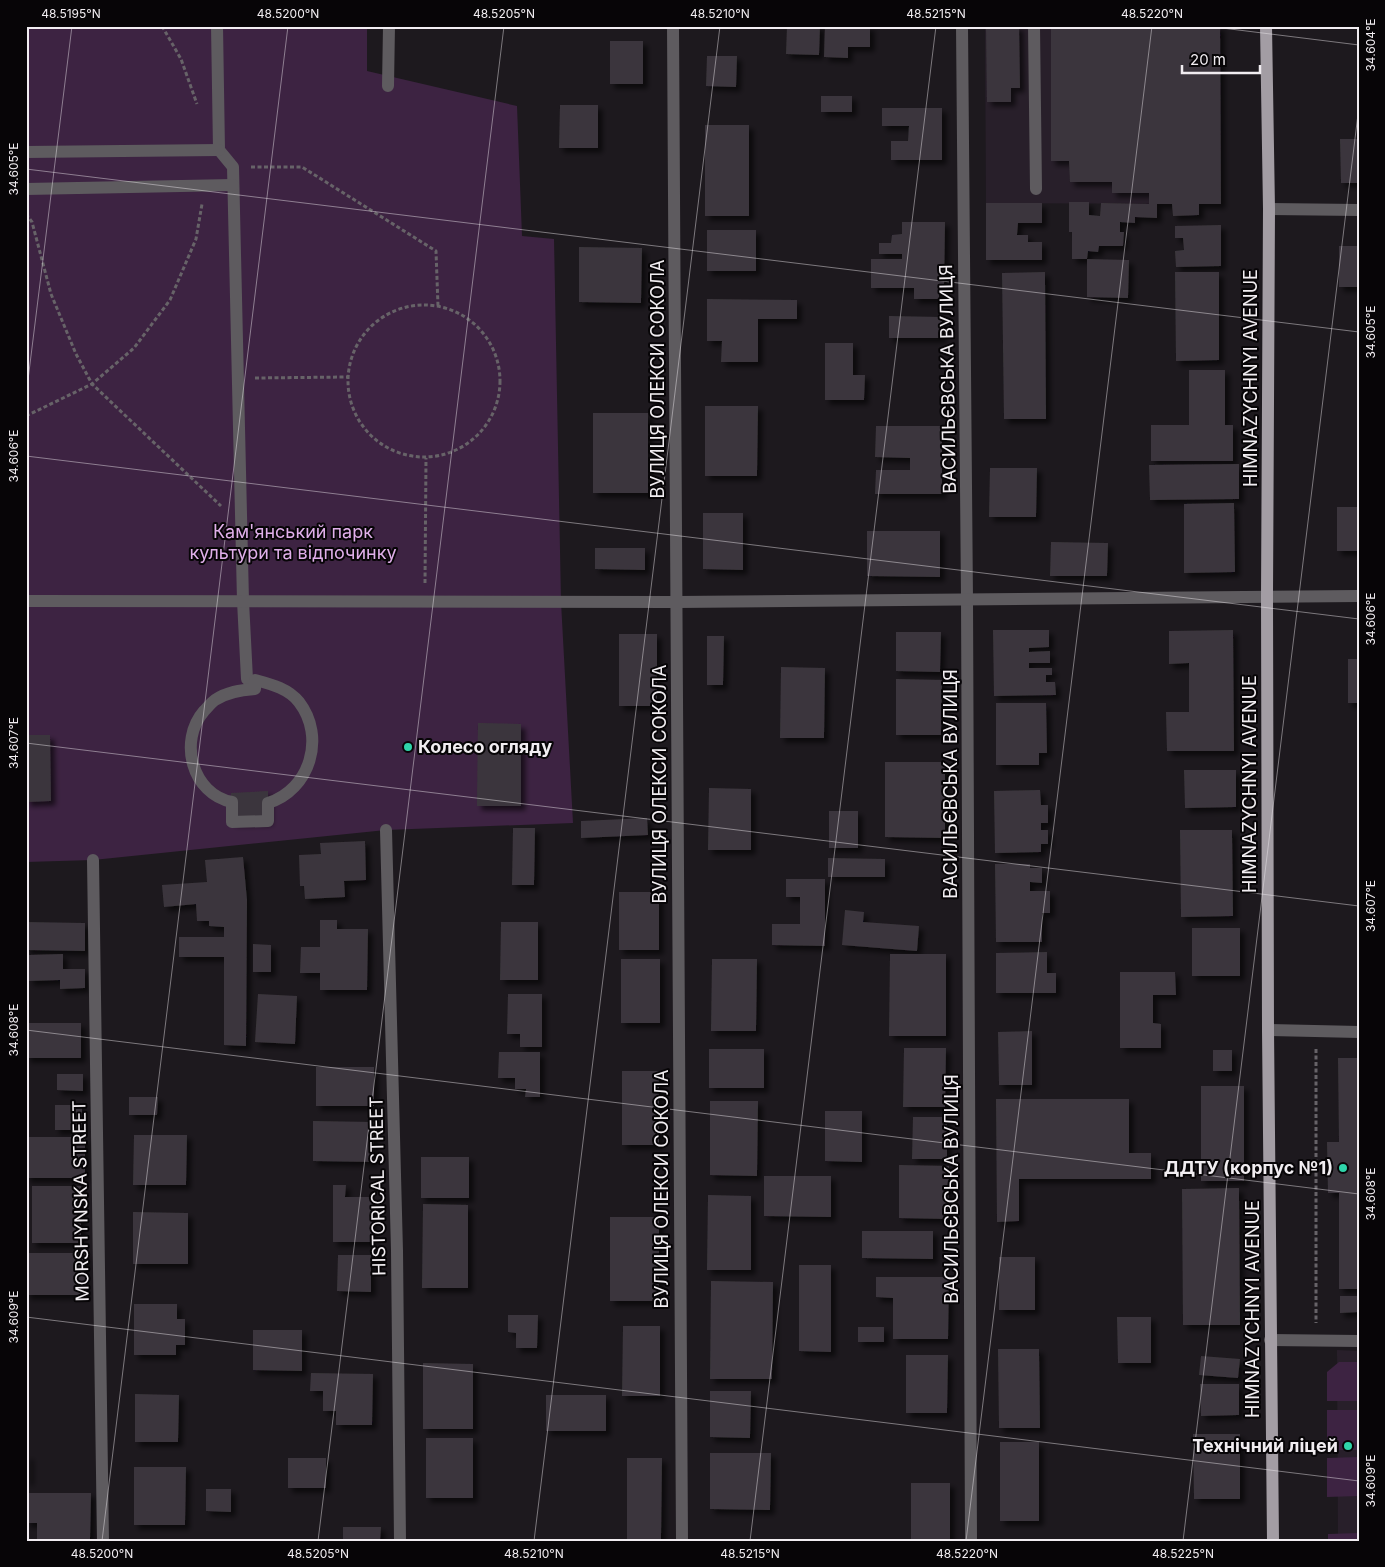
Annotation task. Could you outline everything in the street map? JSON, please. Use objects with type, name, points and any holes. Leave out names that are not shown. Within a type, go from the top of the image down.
[{"type":"main road","name":"HIMNAZYCHNYI AVENUE","points":[[1266,26],[1269,209],[1267,596],[1272,1541]]},
{"type":"street","points":[[216,26],[219,150],[233,167],[243,601],[247,679],[255,684]]},
{"type":"street","points":[[388,26],[388,86]]},
{"type":"street","name":"ВУЛИЦЯ ОЛЕКСИ СОКОЛА","points":[[673,26],[682,1541]]},
{"type":"street","name":"ВАСИЛЬЄВСЬКА ВУЛИЦЯ","points":[[962,26],[967,600],[971,1541]]},
{"type":"street","points":[[1034,26],[1036,189]]},
{"type":"street","points":[[26,152],[219,150]]},
{"type":"street","points":[[26,189],[233,185]]},
{"type":"street","points":[[1269,209],[1359,210]]},
{"type":"street","points":[[26,600],[677,602],[1359,596]]},
{"type":"street","points":[[255,680],[278,686],[298,701],[310,723],[313,748],[306,772],[292,791],[268,803],[268,821],[232,822],[232,802],[221,800],[202,784],[191,762],[190,744],[197,719],[214,700],[236,690],[255,689],[255,684],[255,680]]},
{"type":"street","name":"HISTORICAL STREET","points":[[386,830],[397,1251],[400,1541]]},
{"type":"street","name":"MORSHYNSKA STREET","points":[[93,860],[103,1541]]},
{"type":"street","points":[[1268,1030],[1359,1032]]},
{"type":"street","points":[[1270,1340],[1359,1341]]},
{"type":"path","points":[[162,26],[181,59],[199,112]]},
{"type":"path","points":[[233,167],[302,167],[436,251],[438,306]]},
{"type":"path","points":[[26,416],[92,384],[134,348],[170,300],[196,239],[205,185]]},
{"type":"path","points":[[26,214],[32,222],[51,294],[76,354],[92,384],[241,525]]},
{"type":"path","points":[[412,306],[438,306],[464,316],[485,334],[498,360],[501,387],[493,414],[477,437],[453,452],[426,458],[401,454],[379,443],[373,437],[362,425],[351,402],[348,377],[354,352],[368,330],[388,314],[412,306]]},
{"type":"path","points":[[237,378],[348,377]]},
{"type":"path","points":[[425,601],[426,458]]},
{"type":"path","points":[[1316,1031],[1316,1326],[1324,1326]]},
{"type":"shaded area","points":[[985,26],[1221,26],[1221,204],[986,203]]},
{"type":"shaded area","name":"Технічний ліцей","points":[[1337,1350],[1359,1351],[1359,1541],[1338,1541]]},
{"type":"green space","name":"Кам'янський парк культури та відпочинку","points":[[26,26],[367,26],[367,71],[517,106],[522,236],[554,239],[561,602],[573,823],[386,830],[93,860],[26,862]]},
{"type":"green space","points":[[1339,1362],[1359,1362],[1359,1401],[1327,1401],[1327,1372]]},
{"type":"green space","points":[[1327,1410],[1359,1410],[1359,1450],[1327,1450]]},
{"type":"green space","points":[[1359,1457],[1359,1496],[1327,1497],[1327,1458]]},
{"type":"green space","points":[[1359,1533],[1359,1541],[1328,1541],[1328,1534]]},
{"type":"building","points":[[787,26],[820,26],[819,55],[786,54]]},
{"type":"building","points":[[825,26],[870,26],[870,47],[848,47],[848,58],[824,57]]},
{"type":"building","points":[[986,26],[1019,26],[1020,88],[1011,88],[1011,102],[987,102]]},
{"type":"building","points":[[1051,26],[1220,26],[1221,204],[1199,204],[1199,215],[1173,216],[1172,204],[1157,204],[1157,218],[1135,217],[1135,223],[1120,222],[1120,232],[1124,232],[1123,246],[1099,246],[1098,252],[1088,251],[1087,259],[1072,259],[1072,232],[1069,232],[1069,202],[1089,202],[1089,215],[1100,216],[1101,203],[1149,204],[1149,193],[1112,193],[1112,182],[1070,182],[1069,161],[1051,161]]},
{"type":"building","points":[[610,41],[643,41],[643,84],[610,84]]},
{"type":"building","points":[[707,56],[737,56],[736,87],[706,86]]},
{"type":"building","points":[[821,96],[852,96],[852,112],[821,112]]},
{"type":"building","points":[[560,105],[598,105],[598,148],[559,148]]},
{"type":"building","points":[[882,108],[942,108],[942,160],[891,160],[891,141],[908,141],[909,126],[882,126]]},
{"type":"building","points":[[705,125],[749,125],[749,216],[705,216]]},
{"type":"building","points":[[1340,139],[1359,139],[1359,183],[1341,183]]},
{"type":"building","points":[[986,203],[1042,203],[1042,223],[1018,223],[1017,235],[1028,235],[1028,242],[1042,242],[1042,260],[986,260]]},
{"type":"building","points":[[902,222],[945,222],[944,288],[939,288],[939,299],[914,299],[914,288],[871,288],[871,259],[902,259],[902,254],[879,254],[879,243],[891,243],[892,235],[902,234]]},
{"type":"building","points":[[1221,225],[1221,266],[1176,267],[1175,251],[1184,250],[1183,238],[1175,238],[1175,226]]},
{"type":"building","points":[[707,230],[756,230],[756,271],[707,271]]},
{"type":"building","points":[[1339,246],[1359,246],[1359,287],[1339,287]]},
{"type":"building","points":[[579,247],[642,248],[641,303],[579,302]]},
{"type":"building","points":[[1087,259],[1129,260],[1128,298],[1087,297]]},
{"type":"building","points":[[1045,272],[1046,419],[1004,419],[1002,273]]},
{"type":"building","points":[[1175,272],[1219,272],[1219,360],[1176,361]]},
{"type":"building","points":[[707,299],[797,300],[797,319],[758,319],[758,362],[721,362],[722,341],[707,341]]},
{"type":"building","points":[[889,316],[942,317],[942,338],[889,338]]},
{"type":"building","points":[[825,343],[853,343],[853,375],[865,375],[864,400],[825,400]]},
{"type":"building","points":[[1189,370],[1225,370],[1225,425],[1233,425],[1233,461],[1151,461],[1151,425],[1189,425]]},
{"type":"building","points":[[705,406],[758,406],[757,476],[705,476]]},
{"type":"building","points":[[593,413],[648,413],[648,493],[593,493]]},
{"type":"building","points":[[876,426],[942,426],[942,494],[875,494],[876,470],[910,470],[910,458],[875,457]]},
{"type":"building","points":[[1239,464],[1239,499],[1150,500],[1149,465]]},
{"type":"building","points":[[990,468],[1037,468],[1036,517],[989,517]]},
{"type":"building","points":[[1234,503],[1235,572],[1184,573],[1184,504]]},
{"type":"building","points":[[1337,507],[1359,507],[1359,551],[1337,551]]},
{"type":"building","points":[[703,513],[743,513],[743,570],[703,569]]},
{"type":"building","points":[[867,531],[940,531],[940,577],[867,576]]},
{"type":"building","points":[[1051,542],[1108,543],[1107,576],[1050,576]]},
{"type":"building","points":[[595,548],[645,548],[645,570],[595,569]]},
{"type":"building","points":[[993,630],[1049,630],[1049,647],[1029,648],[1029,652],[1050,651],[1050,663],[1029,663],[1029,668],[1052,668],[1052,675],[1046,675],[1046,682],[1055,682],[1056,695],[994,696]]},
{"type":"building","points":[[1233,630],[1234,751],[1167,751],[1166,712],[1189,712],[1189,663],[1169,664],[1169,631]]},
{"type":"building","points":[[896,632],[941,632],[940,672],[896,671]]},
{"type":"building","points":[[619,634],[657,634],[657,706],[619,706]]},
{"type":"building","points":[[707,636],[724,636],[723,685],[707,685]]},
{"type":"building","points":[[1348,659],[1359,659],[1359,703],[1348,703]]},
{"type":"building","points":[[781,667],[825,668],[824,738],[780,738]]},
{"type":"building","points":[[896,679],[942,680],[941,735],[896,735]]},
{"type":"building","points":[[996,703],[1046,703],[1047,753],[1039,753],[1039,765],[996,765]]},
{"type":"building","points":[[478,723],[521,724],[521,806],[477,806]]},
{"type":"building","points":[[28,735],[50,735],[51,801],[26,802],[26,743],[28,743]]},
{"type":"building","points":[[885,762],[945,762],[945,838],[885,837]]},
{"type":"building","points":[[1184,770],[1236,770],[1236,807],[1185,808]]},
{"type":"building","points":[[709,788],[751,789],[751,850],[708,850]]},
{"type":"building","points":[[1040,790],[1041,805],[1048,805],[1048,823],[1041,823],[1041,830],[1048,830],[1048,844],[1041,844],[1041,852],[995,853],[994,791]]},
{"type":"building","points":[[268,791],[268,821],[232,822],[231,793]]},
{"type":"building","points":[[829,811],[858,811],[858,848],[829,848]]},
{"type":"building","points":[[647,818],[648,835],[581,838],[581,821]]},
{"type":"building","points":[[513,828],[535,828],[534,885],[512,885]]},
{"type":"building","points":[[1180,830],[1232,830],[1233,916],[1181,917]]},
{"type":"building","points":[[365,841],[366,880],[344,881],[345,897],[305,899],[304,886],[300,886],[299,855],[321,854],[320,843]]},
{"type":"building","points":[[243,857],[247,900],[246,1046],[224,1045],[224,957],[179,957],[179,937],[224,937],[224,927],[209,926],[209,921],[197,921],[196,904],[164,907],[162,885],[207,882],[205,860]]},
{"type":"building","points":[[828,858],[885,859],[885,877],[828,877]]},
{"type":"building","points":[[995,864],[1030,864],[1030,868],[1042,868],[1042,883],[1030,882],[1030,891],[1050,891],[1050,913],[1042,913],[1042,942],[996,942]]},
{"type":"building","points":[[786,879],[825,879],[825,946],[772,945],[772,924],[800,924],[800,897],[786,897]]},
{"type":"building","points":[[619,892],[659,892],[659,950],[619,950]]},
{"type":"building","points":[[845,910],[864,912],[863,922],[919,926],[917,951],[842,945]]},
{"type":"building","points":[[320,920],[337,920],[337,929],[368,929],[367,990],[320,990],[320,973],[300,973],[301,947],[320,947]]},
{"type":"building","points":[[26,922],[85,923],[85,951],[26,950]]},
{"type":"building","points":[[501,922],[538,922],[538,980],[500,980]]},
{"type":"building","points":[[1192,928],[1240,928],[1240,976],[1192,976]]},
{"type":"building","points":[[253,944],[271,945],[271,972],[253,972]]},
{"type":"building","points":[[1047,952],[1047,973],[1056,973],[1056,993],[996,993],[996,953]]},
{"type":"building","points":[[63,954],[63,969],[85,969],[85,988],[60,989],[60,980],[29,981],[29,955]]},
{"type":"building","points":[[890,954],[946,954],[946,1036],[889,1036]]},
{"type":"building","points":[[621,959],[660,959],[660,1023],[621,1023]]},
{"type":"building","points":[[712,959],[757,959],[756,1031],[711,1031]]},
{"type":"building","points":[[1120,972],[1175,972],[1176,995],[1153,995],[1153,1023],[1161,1024],[1161,1048],[1120,1048]]},
{"type":"building","points":[[258,994],[297,996],[295,1044],[255,1042]]},
{"type":"building","points":[[508,994],[542,994],[542,1047],[520,1047],[520,1034],[507,1034]]},
{"type":"building","points":[[26,1023],[81,1023],[81,1058],[26,1058]]},
{"type":"building","points":[[1032,1031],[1032,1085],[999,1085],[998,1032]]},
{"type":"building","points":[[904,1048],[946,1048],[945,1107],[903,1107]]},
{"type":"building","points":[[709,1049],[764,1049],[764,1088],[709,1088]]},
{"type":"building","points":[[1213,1050],[1232,1050],[1232,1071],[1213,1071]]},
{"type":"building","points":[[499,1052],[540,1052],[540,1097],[525,1097],[526,1089],[515,1089],[515,1078],[498,1078]]},
{"type":"building","name":"ДДТУ (корпус №1)","points":[[1338,1058],[1359,1058],[1359,1289],[1339,1289],[1339,1193],[1328,1193],[1327,1142],[1339,1142]]},
{"type":"building","points":[[316,1067],[374,1067],[374,1106],[316,1106]]},
{"type":"building","points":[[622,1071],[659,1071],[659,1145],[622,1145]]},
{"type":"building","points":[[57,1074],[83,1074],[83,1091],[57,1090]]},
{"type":"building","points":[[1201,1086],[1244,1086],[1244,1181],[1201,1181]]},
{"type":"building","points":[[129,1097],[158,1097],[157,1115],[129,1115]]},
{"type":"building","points":[[996,1099],[1129,1099],[1129,1153],[1151,1153],[1151,1179],[1019,1179],[1019,1221],[997,1222]]},
{"type":"building","points":[[710,1101],[758,1101],[757,1176],[710,1175]]},
{"type":"building","points":[[55,1105],[82,1105],[82,1130],[55,1130]]},
{"type":"building","points":[[825,1111],[862,1111],[862,1162],[825,1161]]},
{"type":"building","points":[[913,1117],[947,1117],[947,1159],[912,1159]]},
{"type":"building","points":[[313,1121],[374,1122],[374,1162],[313,1161]]},
{"type":"building","points":[[134,1135],[187,1135],[186,1185],[133,1185]]},
{"type":"building","points":[[26,1137],[85,1137],[85,1178],[26,1178]]},
{"type":"building","points":[[421,1157],[469,1157],[469,1198],[421,1198]]},
{"type":"building","points":[[899,1165],[949,1166],[948,1219],[899,1218]]},
{"type":"building","points":[[764,1176],[831,1176],[831,1217],[764,1216]]},
{"type":"building","points":[[333,1185],[346,1185],[345,1197],[373,1197],[372,1242],[333,1242]]},
{"type":"building","points":[[32,1186],[81,1186],[81,1243],[32,1243]]},
{"type":"building","points":[[1239,1188],[1240,1325],[1183,1325],[1182,1189]]},
{"type":"building","points":[[708,1195],[751,1196],[751,1270],[707,1270]]},
{"type":"building","points":[[423,1204],[468,1205],[468,1288],[422,1288]]},
{"type":"building","points":[[133,1212],[188,1213],[188,1264],[133,1264]]},
{"type":"building","points":[[610,1217],[659,1217],[659,1301],[610,1301]]},
{"type":"building","points":[[862,1231],[933,1231],[933,1259],[862,1258]]},
{"type":"building","points":[[26,1253],[85,1253],[85,1295],[26,1295]]},
{"type":"building","points":[[338,1255],[371,1255],[371,1292],[337,1291]]},
{"type":"building","points":[[999,1257],[1035,1257],[1035,1310],[999,1310]]},
{"type":"building","points":[[799,1265],[831,1265],[831,1352],[799,1351]]},
{"type":"building","points":[[876,1277],[949,1277],[948,1339],[893,1339],[893,1298],[876,1297]]},
{"type":"building","points":[[711,1281],[773,1282],[772,1379],[710,1379]]},
{"type":"building","points":[[1340,1296],[1359,1296],[1359,1312],[1340,1313]]},
{"type":"building","points":[[134,1304],[177,1304],[177,1319],[185,1319],[185,1345],[176,1345],[176,1355],[134,1355]]},
{"type":"building","points":[[508,1315],[538,1315],[537,1348],[516,1348],[516,1333],[508,1332]]},
{"type":"building","points":[[1117,1317],[1151,1317],[1151,1363],[1118,1363]]},
{"type":"building","points":[[623,1326],[660,1326],[660,1396],[622,1396]]},
{"type":"building","points":[[858,1327],[884,1327],[884,1342],[858,1342]]},
{"type":"building","points":[[253,1330],[302,1330],[302,1371],[253,1370]]},
{"type":"building","points":[[998,1349],[1039,1349],[1040,1428],[999,1428]]},
{"type":"building","points":[[906,1355],[948,1355],[947,1413],[906,1413]]},
{"type":"building","points":[[1201,1356],[1240,1359],[1238,1378],[1199,1375]]},
{"type":"building","points":[[423,1363],[473,1364],[473,1429],[423,1429]]},
{"type":"building","points":[[311,1373],[373,1374],[372,1425],[336,1425],[336,1411],[323,1411],[323,1391],[310,1391]]},
{"type":"building","points":[[1200,1384],[1239,1384],[1239,1415],[1201,1416]]},
{"type":"building","points":[[710,1391],[751,1391],[750,1438],[710,1437]]},
{"type":"building","points":[[135,1394],[179,1395],[178,1442],[135,1442]]},
{"type":"building","points":[[546,1395],[606,1395],[606,1431],[546,1431]]},
{"type":"building","points":[[1193,1434],[1240,1434],[1240,1499],[1194,1499]]},
{"type":"building","points":[[426,1438],[473,1438],[473,1498],[426,1498]]},
{"type":"building","points":[[1000,1442],[1039,1442],[1039,1521],[1000,1521]]},
{"type":"building","points":[[710,1453],[771,1453],[770,1510],[710,1509]]},
{"type":"building","points":[[26,1455],[29,1455],[29,1481],[26,1481]]},
{"type":"building","points":[[288,1458],[326,1458],[326,1488],[288,1488]]},
{"type":"building","points":[[627,1458],[662,1458],[661,1541],[627,1541]]},
{"type":"building","points":[[134,1467],[186,1467],[185,1525],[134,1525]]},
{"type":"building","points":[[911,1483],[950,1483],[950,1541],[911,1541]]},
{"type":"building","points":[[206,1489],[231,1489],[231,1512],[206,1511]]},
{"type":"building","points":[[26,1493],[91,1493],[90,1541],[37,1541],[37,1523],[26,1523]]},
{"type":"building","points":[[343,1527],[381,1527],[380,1541],[343,1541]]},
{"type":"place","name":"Колесо огляду","points":[[408,747]]},
{"type":"place","name":"ДДТУ (корпус №1)","points":[[1343,1168]]},
{"type":"place","name":"Технічний ліцей","points":[[1348,1446]]}]
